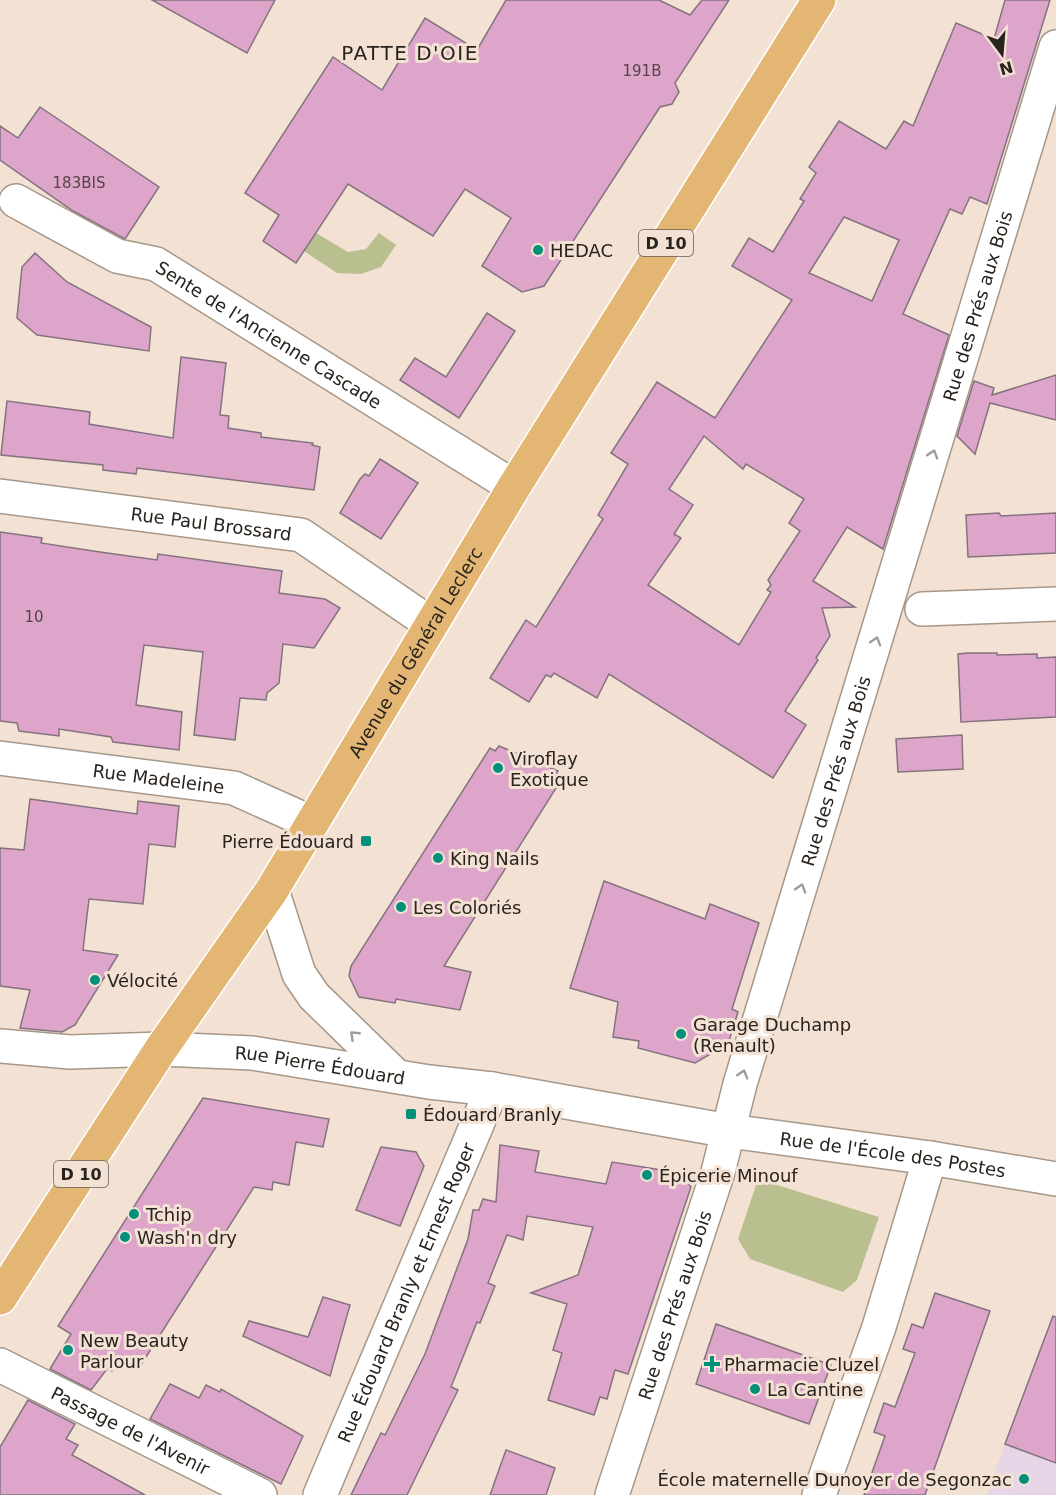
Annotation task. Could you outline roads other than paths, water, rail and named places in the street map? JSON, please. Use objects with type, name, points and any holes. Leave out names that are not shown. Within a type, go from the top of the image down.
[{"type":"main road","name":"Avenue du Général Leclerc","points":[[0,1298],[161,1049],[272,890],[514,487],[819,0]]},
{"type":"street","name":"Rue des Prés aux Bois","points":[[612,1495],[729,1131],[740,1084],[1056,47]]},
{"type":"street","name":"Sente de l'Ancienne Cascade","points":[[16,201],[117,256],[156,264],[514,487]]},
{"type":"street","name":"Rue Paul Brossard","points":[[0,496],[300,535],[432,624]]},
{"type":"street","points":[[922,609],[1056,604]]},
{"type":"street","name":"Rue Madeleine","points":[[0,758],[234,788],[312,823]]},
{"type":"street","name":"Rue Pierre Édouard","points":[[272,890],[299,974],[314,996],[396,1076]]},
{"type":"street","name":"Rue Pierre Édouard","points":[[0,1046],[70,1052],[161,1049],[252,1053],[396,1076]]},
{"type":"street","name":"Rue de l'École des Postes","points":[[396,1076],[492,1089],[729,1131],[930,1158],[1056,1179]]},
{"type":"street","name":"Rue Édouard Branly et Ernest Roger","points":[[320,1495],[492,1089]]},
{"type":"street","points":[[819,1495],[879,1327],[930,1158]]},
{"type":"street","name":"Passage de l'Avenir","points":[[0,1365],[260,1495]]},
{"type":"place","name":"HEDAC","points":[[538,250]]},
{"type":"place","name":"Viroflay Exotique","points":[[498,768]]},
{"type":"place","name":"Pierre Édouard","points":[[366,841]]},
{"type":"place","name":"King Nails","points":[[438,858]]},
{"type":"place","name":"Les Coloriés","points":[[401,907]]},
{"type":"place","name":"Vélocité","points":[[95,980]]},
{"type":"place","name":"Garage Duchamp (Renault)","points":[[681,1034]]},
{"type":"place","name":"Édouard Branly","points":[[411,1114]]},
{"type":"place","name":"Épicerie Minouf","points":[[647,1175]]},
{"type":"place","name":"Tchip","points":[[134,1214]]},
{"type":"place","name":"Wash'n dry","points":[[125,1237]]},
{"type":"place","name":"New Beauty Parlour","points":[[68,1350]]},
{"type":"place","name":"Pharmacie Cluzel","points":[[712,1364]]},
{"type":"place","name":"La Cantine","points":[[755,1389]]},
{"type":"place","name":"École maternelle Dunoyer de Segonzac","points":[[1024,1479]]},
{"type":"district","name":"PATTE D'OIE","points":[[410,53]]}]
